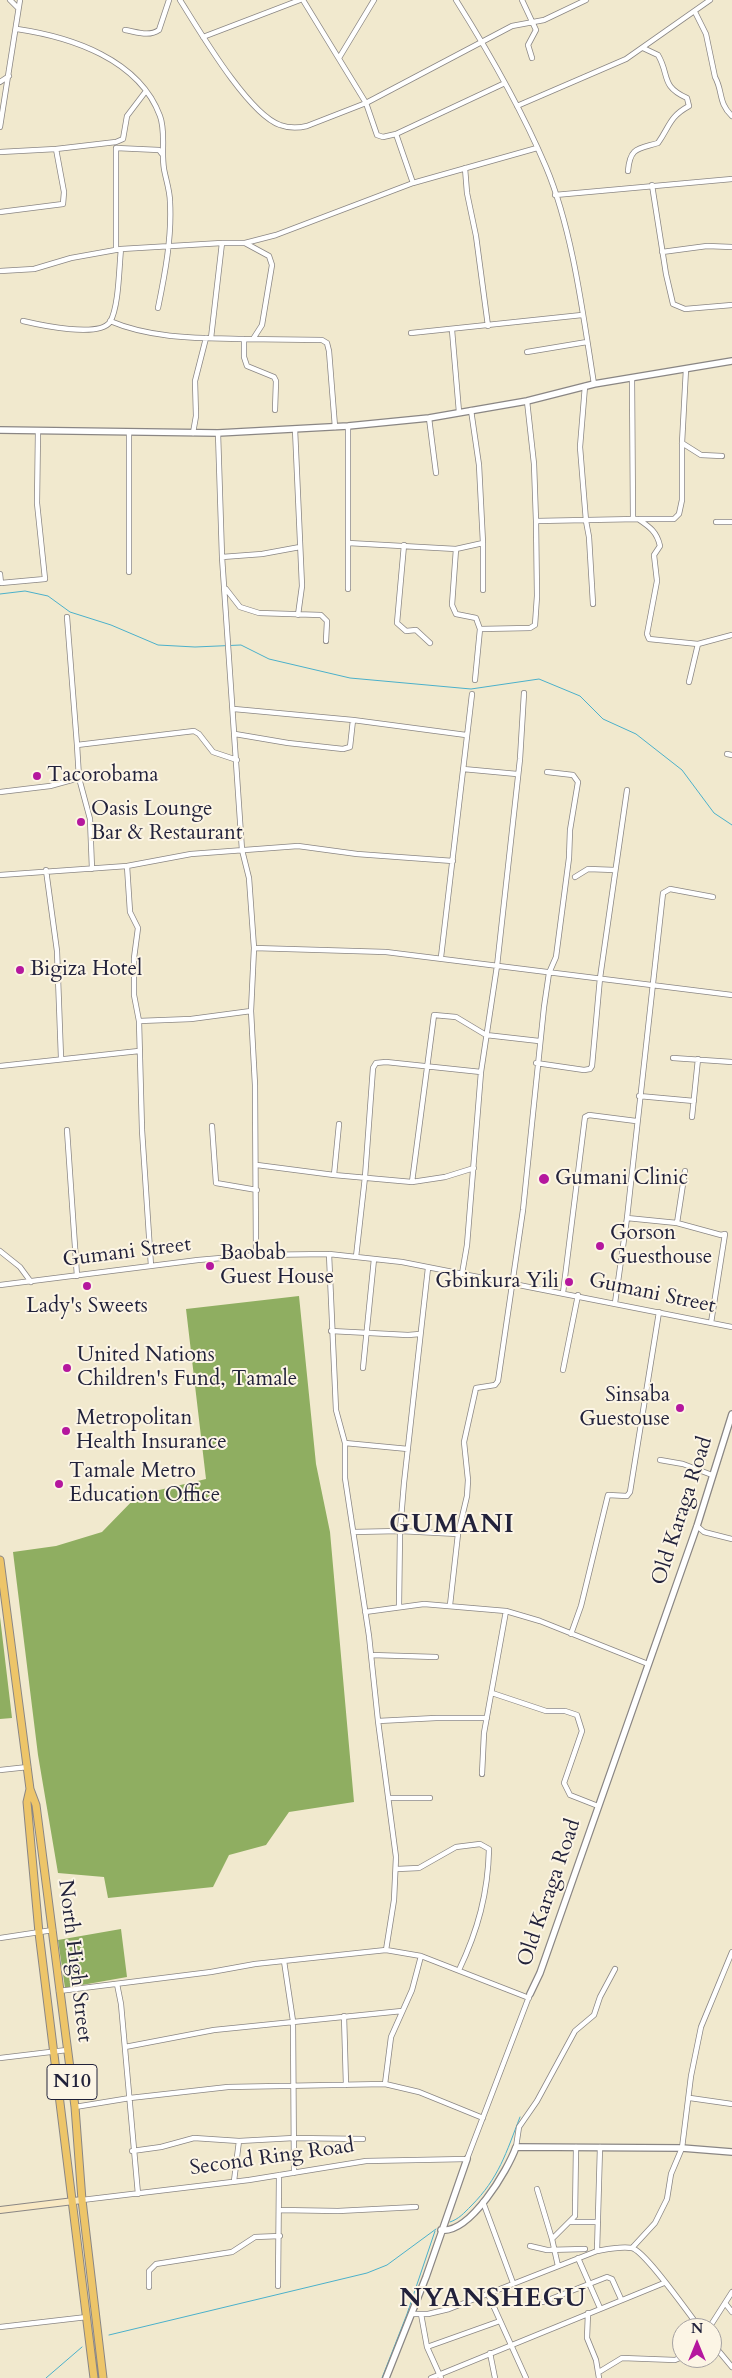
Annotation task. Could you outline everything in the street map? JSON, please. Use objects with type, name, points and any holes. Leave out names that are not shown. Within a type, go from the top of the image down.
[{"type":"highway","name":"North High Street","points":[[0,1560],[30,1788],[36,1805],[53,1930],[75,2108],[82,2200],[103,2378]]},
{"type":"highway","name":"North High Street","points":[[30,1788],[27,1802],[39,1933],[94,2378]]},
{"type":"main road","points":[[0,2210],[82,2200]]},
{"type":"street","points":[[10,0],[18,8]]},
{"type":"street","points":[[0,127],[17,29],[20,0]]},
{"type":"street","points":[[125,30],[147,34],[158,30],[170,0]]},
{"type":"street","points":[[180,0],[203,37],[251,101],[279,125],[307,126],[366,103],[483,43],[512,26],[533,24],[586,0]]},
{"type":"street","points":[[203,37],[302,0],[366,103],[377,135],[383,137],[396,134],[505,83]]},
{"type":"street","points":[[339,58],[374,0]]},
{"type":"street","points":[[456,0],[483,43],[517,106],[537,148],[555,195],[574,266],[594,384]]},
{"type":"street","points":[[522,0],[533,24],[534,36],[528,49],[532,58]]},
{"type":"street","points":[[517,106],[611,67],[642,48],[710,0]]},
{"type":"street","points":[[694,12],[706,34],[718,83],[720,100],[732,116]]},
{"type":"street","points":[[17,29],[45,33],[102,53],[134,78],[146,91],[160,116],[164,168]]},
{"type":"street","points":[[628,171],[629,158],[634,152],[641,146],[658,143],[670,120],[689,106],[687,98],[678,94],[665,81],[658,55],[642,48]]},
{"type":"street","points":[[0,82],[9,76]]},
{"type":"street","points":[[0,152],[107,145],[123,139],[127,116],[146,91]]},
{"type":"street","points":[[396,134],[413,183]]},
{"type":"street","points":[[107,145],[116,148],[159,150],[162,152],[170,202],[168,247],[158,308]]},
{"type":"street","points":[[23,322],[97,329],[105,327],[110,321],[118,249],[116,148]]},
{"type":"street","points":[[0,270],[34,269],[71,258],[118,249],[245,242],[276,235],[413,183],[537,148]]},
{"type":"street","points":[[0,212],[63,204],[64,192],[56,149]]},
{"type":"street","points":[[465,168],[467,194],[476,236],[488,326]]},
{"type":"street","points":[[555,195],[732,179]]},
{"type":"street","points":[[652,185],[662,252],[674,304],[685,309],[732,305]]},
{"type":"street","points":[[245,242],[269,256],[272,265],[262,325],[253,339]]},
{"type":"street","points":[[193,433],[196,416],[195,382],[208,338],[222,243]]},
{"type":"street","points":[[662,252],[707,246],[732,246]]},
{"type":"street","points":[[411,333],[582,315]]},
{"type":"street","points":[[110,321],[121,326],[166,336],[322,340],[326,343],[329,351],[335,427]]},
{"type":"street","points":[[452,330],[459,412]]},
{"type":"street","points":[[244,339],[244,357],[247,366],[274,377],[276,381],[275,410]]},
{"type":"street","points":[[528,352],[587,342]]},
{"type":"street","points":[[0,430],[218,433],[348,426],[429,418],[527,401],[594,384],[732,361]]},
{"type":"street","points":[[536,521],[674,519],[679,514],[682,500],[682,443],[686,369]]},
{"type":"street","points":[[632,378],[636,519]]},
{"type":"street","points":[[585,386],[580,447],[589,537],[593,604]]},
{"type":"street","points":[[480,628],[530,628],[534,625],[537,596],[536,521],[534,464],[527,401]]},
{"type":"street","points":[[471,410],[479,466],[483,543],[483,590]]},
{"type":"street","points":[[429,418],[436,473]]},
{"type":"street","points":[[348,426],[348,589]]},
{"type":"street","points":[[295,429],[302,586],[298,615]]},
{"type":"street","points":[[0,574],[1,583],[45,579],[37,503],[38,431]]},
{"type":"street","points":[[129,433],[129,572]]},
{"type":"street","points":[[218,433],[222,557],[234,709],[242,850],[249,878],[254,948],[252,1011],[257,1165],[256,1255]]},
{"type":"street","points":[[682,443],[701,455],[722,456]]},
{"type":"street","points":[[636,519],[654,531],[660,546],[654,555],[657,580],[647,634],[649,639],[698,644],[732,635]]},
{"type":"street","points":[[716,522],[732,522]]},
{"type":"street","points":[[348,543],[456,549],[483,543]]},
{"type":"street","points":[[404,546],[397,622],[406,631],[416,630],[430,643]]},
{"type":"street","points":[[222,557],[262,554],[300,547]]},
{"type":"street","points":[[456,549],[452,605],[456,614],[476,618],[480,628],[475,680]]},
{"type":"street","points":[[225,588],[240,607],[259,613],[321,615],[327,622],[326,641]]},
{"type":"street","points":[[67,617],[79,778],[90,819],[92,869]]},
{"type":"street","points":[[689,682],[698,644]]},
{"type":"street","points":[[462,1274],[467,1244],[481,1072],[497,966],[524,693]]},
{"type":"street","points":[[441,957],[472,694]]},
{"type":"street","points":[[234,709],[353,720],[466,735]]},
{"type":"street","points":[[235,734],[288,743],[343,749],[350,747],[353,720]]},
{"type":"street","points":[[77,745],[194,732],[199,734],[213,752],[237,760]]},
{"type":"street","points":[[463,769],[517,774]]},
{"type":"street","points":[[450,1604],[458,1534],[467,1496],[468,1480],[464,1442],[474,1393],[480,1386],[495,1385],[498,1381],[526,1188],[536,1063],[549,973],[556,957],[567,876],[570,830],[578,782],[573,776],[547,772]]},
{"type":"street","points":[[0,792],[50,786],[79,778]]},
{"type":"street","points":[[536,1063],[590,1069],[592,1066],[600,978],[627,790]]},
{"type":"street","points":[[0,875],[46,870],[127,866],[191,854],[298,846],[356,854],[453,862]]},
{"type":"street","points":[[127,866],[130,912],[138,928],[134,958],[134,995],[139,1021],[151,1266]]},
{"type":"street","points":[[575,877],[588,869],[615,870]]},
{"type":"street","points":[[46,870],[57,951],[61,1058]]},
{"type":"street","points":[[615,1303],[627,1218],[636,1121],[663,893],[670,889],[714,897]]},
{"type":"street","points":[[254,948],[386,952],[441,957],[549,973],[732,995]]},
{"type":"street","points":[[139,1021],[191,1019],[252,1011]]},
{"type":"street","points":[[412,1182],[434,1014],[456,1017],[486,1035],[539,1041]]},
{"type":"street","points":[[0,1066],[139,1051]]},
{"type":"street","points":[[673,1058],[732,1062]]},
{"type":"street","points":[[692,1117],[698,1059]]},
{"type":"street","points":[[356,1257],[365,1177],[373,1068],[376,1063],[386,1062],[481,1072]]},
{"type":"street","points":[[639,1096],[694,1101]]},
{"type":"street","points":[[563,1293],[585,1117],[589,1114],[636,1121]]},
{"type":"street","points":[[334,1175],[339,1124]]},
{"type":"street","points":[[212,1126],[216,1183],[257,1190]]},
{"type":"street","points":[[67,1130],[77,1276]]},
{"type":"street","points":[[257,1165],[334,1175],[412,1182],[445,1177],[474,1168]]},
{"type":"street","points":[[677,1224],[685,1171]]},
{"type":"street","points":[[627,1218],[677,1224],[721,1235],[725,1234],[711,1323]]},
{"type":"street","points":[[8,1255],[10,1248]]},
{"type":"street","points":[[0,1250],[20,1266],[31,1282]]},
{"type":"street","points":[[329,1254],[336,1410],[346,1443],[345,1478],[371,1655],[397,1869],[386,1950]]},
{"type":"street","name":"Gumani Street","points":[[0,1284],[31,1282],[151,1266],[256,1255],[329,1254],[374,1259],[578,1295],[732,1327]]},
{"type":"street","points":[[363,1368],[374,1259]]},
{"type":"street","points":[[399,1606],[400,1532],[428,1268]]},
{"type":"street","points":[[563,1370],[578,1295]]},
{"type":"street","points":[[571,1634],[584,1596],[608,1495],[627,1496],[630,1492],[659,1312]]},
{"type":"street","points":[[331,1331],[420,1334]]},
{"type":"street","name":"Old Karaga Road","points":[[386,2378],[412,2314],[467,2159],[529,1996],[540,1973],[697,1526],[732,1414]]},
{"type":"street","points":[[346,1443],[408,1449]]},
{"type":"street","points":[[660,1460],[683,1464],[712,1475]]},
{"type":"street","points":[[697,1526],[704,1532],[732,1539]]},
{"type":"street","points":[[353,1532],[458,1534]]},
{"type":"street","points":[[365,1612],[399,1606],[450,1604],[506,1611],[540,1620],[648,1664]]},
{"type":"street","points":[[482,1774],[487,1718],[506,1611]]},
{"type":"street","points":[[371,1655],[436,1657]]},
{"type":"street","points":[[492,1694],[546,1711],[565,1711],[577,1715],[582,1731],[564,1783],[570,1795],[598,1806]]},
{"type":"street","points":[[378,1721],[487,1718]]},
{"type":"street","points":[[0,1770],[28,1767]]},
{"type":"street","points":[[388,1798],[430,1798]]},
{"type":"street","points":[[397,1869],[419,1868],[456,1846],[480,1844],[489,1849],[482,1912],[473,1940],[459,1970]]},
{"type":"street","points":[[0,1938],[53,1930]]},
{"type":"street","points":[[60,1991],[284,1961],[386,1950],[421,1956],[529,1996]]},
{"type":"street","points":[[632,2248],[659,2217],[667,2199],[671,2174],[682,2148],[690,2098],[691,2076],[701,2027],[732,1952]]},
{"type":"street","points":[[385,2084],[388,2047],[412,1990],[421,1956]]},
{"type":"street","points":[[284,1961],[293,2022],[294,2173]]},
{"type":"street","points":[[441,2230],[453,2229],[483,2202],[502,2180],[516,2146],[520,2127],[537,2101],[575,2031],[594,2015],[600,1997],[615,1969]]},
{"type":"street","points":[[117,1984],[125,2047],[130,2098],[132,2151],[138,2194]]},
{"type":"street","points":[[125,2047],[197,2033],[402,2011]]},
{"type":"street","points":[[344,2016],[346,2085]]},
{"type":"street","points":[[0,2058],[68,2050]]},
{"type":"street","points":[[75,2108],[130,2098],[202,2089],[385,2084],[419,2092],[483,2118]]},
{"type":"street","points":[[690,2098],[732,2104]]},
{"type":"street","points":[[132,2151],[161,2147],[194,2138],[239,2140],[294,2138],[363,2139]]},
{"type":"street","points":[[234,2181],[239,2140]]},
{"type":"street","points":[[516,2146],[682,2148],[732,2152]]},
{"type":"street","points":[[552,2238],[575,2216],[576,2147]]},
{"type":"street","points":[[597,2251],[600,2147]]},
{"type":"street","name":"Second Ring Road","points":[[82,2200],[294,2173],[372,2160],[467,2159]]},
{"type":"street","points":[[278,2286],[280,2236],[279,2175]]},
{"type":"street","points":[[537,2189],[552,2238],[558,2266]]},
{"type":"street","points":[[483,2202],[513,2283]]},
{"type":"street","points":[[279,2210],[338,2211],[416,2207]]},
{"type":"street","points":[[570,2222],[598,2222]]},
{"type":"street","points":[[149,2287],[149,2271],[156,2264],[232,2252],[255,2237],[280,2236]]},
{"type":"street","points":[[530,2246],[547,2250],[585,2248]]},
{"type":"street","points":[[412,2314],[449,2309],[597,2251],[632,2248],[646,2257],[692,2318]]},
{"type":"street","points":[[578,2258],[600,2308]]},
{"type":"street","points":[[543,2302],[607,2277],[612,2279],[621,2298]]},
{"type":"street","points":[[431,2378],[440,2376],[621,2298],[664,2283]]},
{"type":"street","points":[[715,2318],[732,2292]]},
{"type":"street","points":[[488,2294],[526,2378]]},
{"type":"street","points":[[725,2303],[732,2312]]},
{"type":"street","points":[[588,2313],[586,2338],[599,2378]]},
{"type":"street","points":[[420,2314],[427,2347],[440,2376]]},
{"type":"street","points":[[0,2327],[87,2317]]},
{"type":"street","points":[[427,2347],[500,2320]]},
{"type":"street","points":[[490,2353],[495,2378]]},
{"type":"street","points":[[722,2355],[732,2367]]},
{"type":"street","points":[[598,2372],[622,2358],[672,2360]]},
{"type":"green space","points":[[299,1296],[316,1464],[330,1532],[354,1802],[289,1812],[266,1845],[229,1855],[213,1887],[108,1898],[104,1877],[58,1873],[38,1755],[13,1552],[56,1546],[102,1532],[138,1495],[206,1479],[186,1309]]},
{"type":"green space","points":[[0,1617],[12,1718],[0,1719]]},
{"type":"green space","points":[[121,1929],[127,1977],[65,1988],[58,1940]]},
{"type":"waterway","points":[[0,594],[25,591],[48,596],[70,612],[111,625],[158,645],[195,647],[241,645],[269,659],[350,678],[471,689],[539,679],[580,696],[603,719],[636,734],[682,770],[714,813],[732,825]]},
{"type":"waterway","points":[[450,2222],[464,2213],[481,2196],[501,2164],[520,2117]]},
{"type":"waterway","points":[[109,2335],[367,2273],[387,2265],[436,2229]]},
{"type":"waterway","points":[[382,2378],[407,2314],[435,2231]]},
{"type":"waterway","points":[[46,2378],[82,2347]]},
{"type":"place","name":"Tacorobama","points":[[37,776]]},
{"type":"place","name":"Oasis Lounge Bar & Restaurant","points":[[81,822]]},
{"type":"place","name":"Bigiza Hotel","points":[[20,970]]},
{"type":"place","name":"Gumani Clinic","points":[[544,1179]]},
{"type":"place","name":"Gorson Guesthouse","points":[[600,1246]]},
{"type":"place","name":"Baobab Guest House","points":[[210,1266]]},
{"type":"place","name":"Gbinkura Yili","points":[[569,1282]]},
{"type":"place","name":"Lady's Sweets","points":[[87,1286]]},
{"type":"place","name":"United Nations Children's Fund, Tamale","points":[[67,1368]]},
{"type":"place","name":"Sinsaba Guestouse","points":[[680,1408]]},
{"type":"place","name":"Metropolitan Health Insurance","points":[[66,1431]]},
{"type":"place","name":"Tamale Metro Education Office","points":[[59,1484]]},
{"type":"district","name":"GUMANI","points":[[452,1526]]},
{"type":"district","name":"NYANSHEGU","points":[[493,2300]]}]
